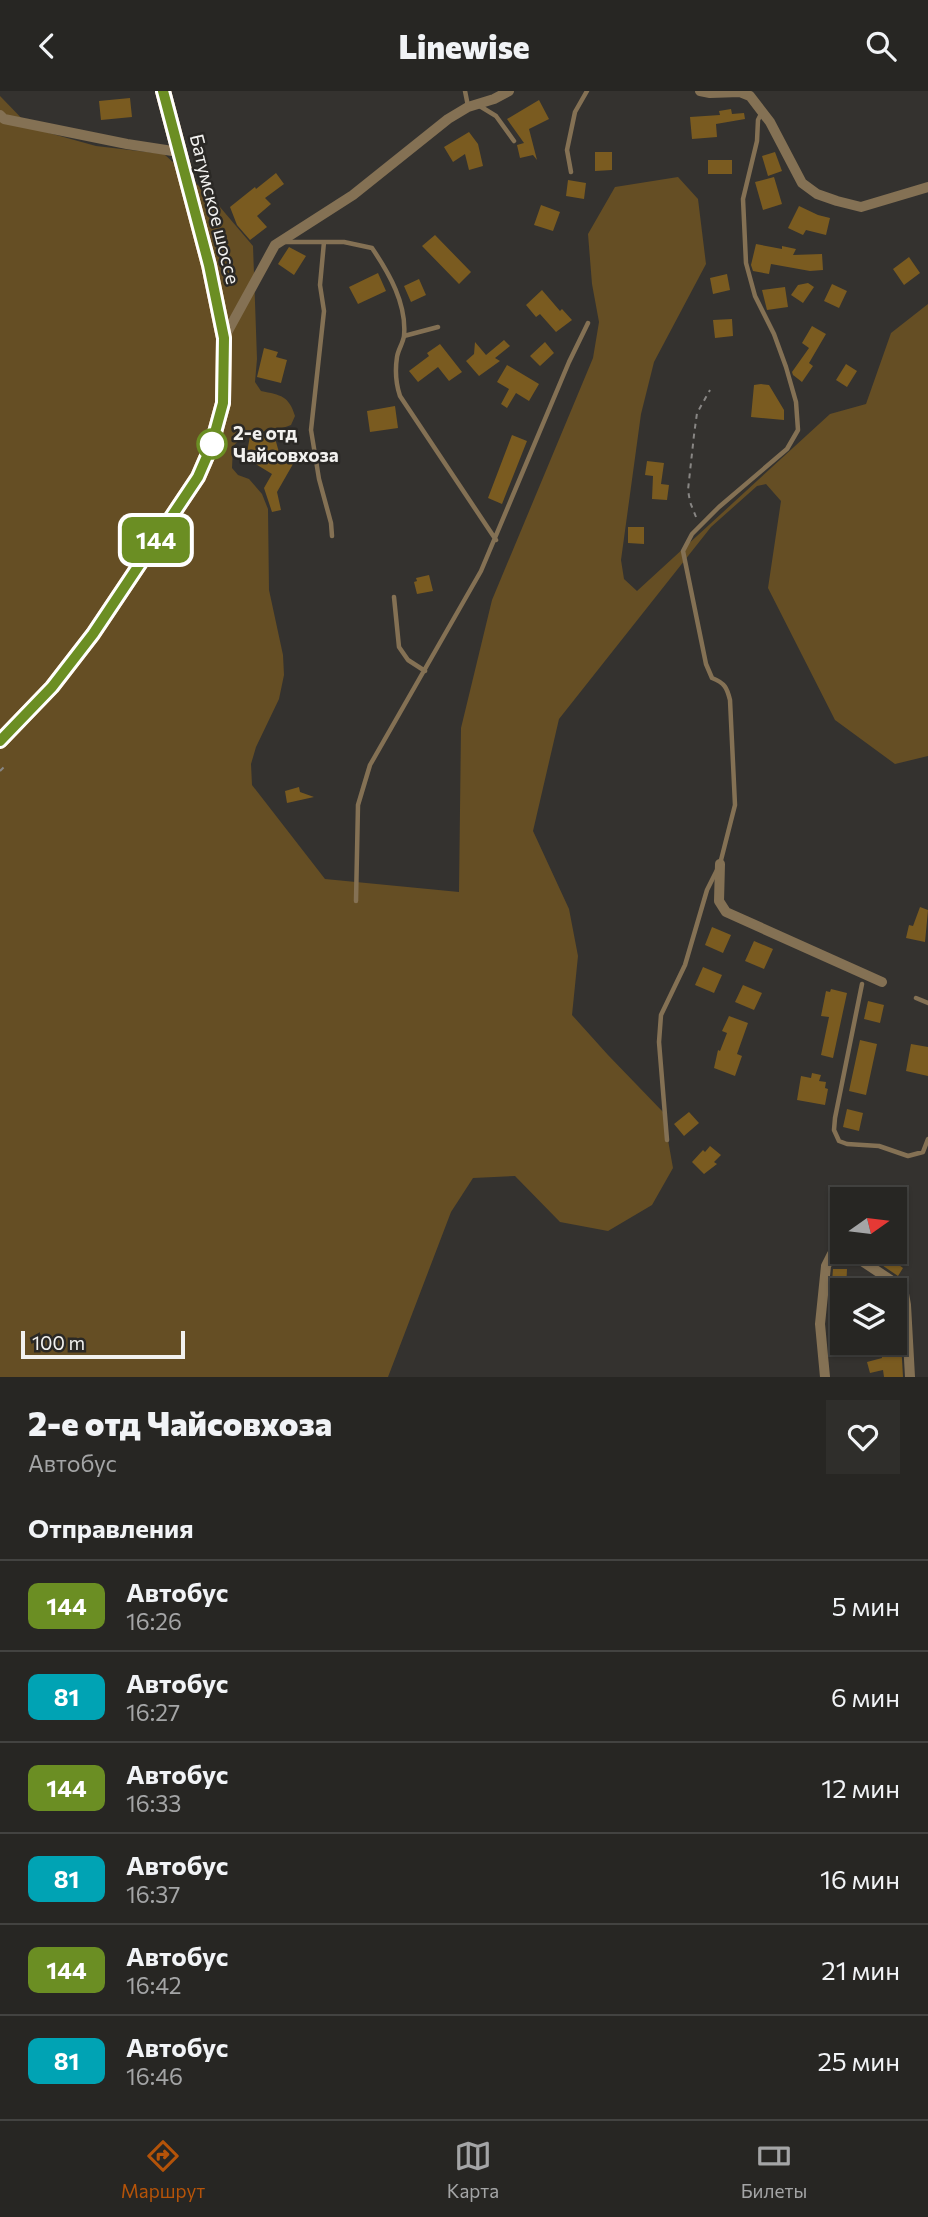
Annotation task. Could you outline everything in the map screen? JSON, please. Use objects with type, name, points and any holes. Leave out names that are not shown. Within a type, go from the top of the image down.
[{"type":"highway","name":"Батумское шоссе","points":[[0,741],[52,687],[93,634],[198,477],[211,447],[223,403],[224,338],[209,265],[163,91]]},
{"type":"street","name":"Батумское шоссе","points":[[224,338],[278,242],[353,195],[448,119],[509,91]]},
{"type":"street","points":[[708,92],[740,92],[750,96],[763,111],[802,183],[817,194],[861,207],[928,187]]},
{"type":"street","points":[[0,115],[4,119],[179,152]]},
{"type":"street","points":[[720,864],[719,901],[726,912],[882,982]]},
{"type":"street","points":[[825,1377],[820,1324],[826,1266],[832,1254],[840,1252],[850,1253],[898,1285],[904,1294],[910,1377]]},
{"type":"lane","points":[[464,91],[473,106],[496,116],[514,141]]},
{"type":"lane","points":[[571,172],[567,150],[575,112],[587,91]]},
{"type":"lane","points":[[667,1140],[659,1042],[661,1016],[685,965],[707,890],[720,864],[735,805],[730,700],[727,688],[722,681],[712,678],[706,664],[683,551],[699,526],[787,449],[798,430],[796,403],[786,367],[774,334],[755,296],[746,263],[743,199],[757,141],[758,120],[763,111]]},
{"type":"lane","points":[[278,242],[344,242],[372,248],[387,271],[401,304],[404,337],[397,356],[397,385],[400,396],[496,540]]},
{"type":"lane","points":[[324,242],[320,285],[324,311],[311,430],[332,536]]},
{"type":"lane","points":[[356,901],[358,805],[370,765],[481,571],[588,323]]},
{"type":"lane","points":[[404,337],[438,327]]},
{"type":"lane","points":[[394,597],[399,647],[408,660],[425,671]]},
{"type":"lane","points":[[862,984],[835,1118],[835,1136],[847,1144],[879,1146],[908,1156],[923,1152],[928,1139]]},
{"type":"lane","points":[[916,998],[928,1003]]},
{"type":"path","points":[[699,526],[688,490],[697,413],[710,390]]},
{"type":"path","points":[[0,771],[5,766]]},
{"type":"shaded area","points":[[0,96],[31,128],[96,146],[164,154],[214,200],[253,246],[257,359],[255,382],[261,391],[279,395],[287,400],[295,416],[291,425],[254,433],[233,446],[232,468],[238,475],[249,479],[262,494],[268,509],[269,590],[283,655],[284,675],[279,699],[256,747],[251,764],[252,785],[325,879],[459,892],[461,728],[492,600],[593,358],[599,322],[592,284],[588,234],[615,187],[678,177],[698,199],[706,264],[654,362],[641,414],[621,560],[624,579],[637,591],[830,414],[866,404],[891,333],[928,304],[928,756],[895,764],[835,720],[768,588],[781,501],[766,484],[757,486],[711,527],[559,719],[533,831],[569,909],[578,956],[572,1015],[663,1112],[673,1168],[652,1205],[608,1231],[560,1222],[515,1176],[473,1178],[451,1212],[388,1377],[0,1377]]},
{"type":"building","points":[[130,98],[132,117],[101,120],[99,101]]},
{"type":"building","points":[[539,100],[549,119],[529,129],[537,160],[533,155],[520,158],[517,145],[524,143],[507,119]]},
{"type":"building","points":[[731,109],[732,114],[744,113],[745,119],[716,124],[717,137],[692,139],[690,117],[720,115],[719,111]]},
{"type":"building","points":[[469,132],[478,144],[483,166],[469,170],[465,154],[453,162],[444,147]]},
{"type":"building","points":[[595,152],[612,152],[612,170],[595,171]]},
{"type":"building","points":[[775,152],[782,171],[768,176],[762,156]]},
{"type":"building","points":[[708,160],[732,160],[732,174],[708,174]]},
{"type":"building","points":[[276,173],[284,184],[265,198],[271,204],[257,216],[267,227],[250,240],[237,225],[230,207]]},
{"type":"building","points":[[774,177],[782,204],[763,210],[755,182]]},
{"type":"building","points":[[568,180],[586,183],[584,199],[566,196]]},
{"type":"building","points":[[541,205],[560,212],[553,231],[534,225]]},
{"type":"building","points":[[799,206],[830,218],[826,235],[806,230],[803,235],[788,228]]},
{"type":"building","points":[[435,235],[471,272],[459,284],[422,246]]},
{"type":"building","points":[[756,244],[796,249],[793,255],[822,254],[823,270],[810,271],[771,264],[769,274],[753,271],[751,265]]},
{"type":"building","points":[[289,247],[306,256],[294,275],[278,264]]},
{"type":"building","points":[[909,257],[920,273],[904,285],[893,269]]},
{"type":"building","points":[[378,273],[386,291],[358,304],[349,287]]},
{"type":"building","points":[[727,274],[730,290],[713,294],[710,278]]},
{"type":"building","points":[[419,279],[426,295],[411,302],[404,286]]},
{"type":"building","points":[[808,283],[814,287],[803,303],[791,295],[798,285]]},
{"type":"building","points":[[832,284],[847,291],[839,308],[824,301]]},
{"type":"building","points":[[785,287],[788,307],[767,310],[762,290]]},
{"type":"building","points":[[542,290],[560,311],[562,309],[572,320],[556,332],[540,314],[536,317],[526,305]]},
{"type":"building","points":[[732,319],[733,336],[715,338],[713,320]]},
{"type":"building","points":[[812,326],[826,334],[809,363],[813,366],[802,382],[792,372],[809,348],[802,343]]},
{"type":"building","points":[[504,340],[510,346],[495,358],[500,361],[479,376],[466,361],[474,354],[475,342],[486,355]]},
{"type":"building","points":[[545,342],[554,353],[540,366],[530,356]]},
{"type":"building","points":[[440,344],[462,372],[449,381],[438,367],[418,382],[409,371]]},
{"type":"building","points":[[264,348],[278,352],[276,357],[287,360],[281,383],[257,377]]},
{"type":"building","points":[[846,364],[857,371],[847,387],[836,380]]},
{"type":"building","points":[[507,365],[539,384],[529,401],[516,393],[507,408],[501,404],[509,389],[497,382]]},
{"type":"building","points":[[754,385],[769,385],[784,410],[784,420],[751,417]]},
{"type":"building","points":[[395,406],[398,428],[370,432],[367,411]]},
{"type":"building","points":[[273,431],[280,456],[290,454],[293,464],[277,492],[281,510],[272,512],[264,488],[272,474],[246,458],[250,436]]},
{"type":"building","points":[[512,435],[527,441],[502,504],[488,498]]},
{"type":"building","points":[[647,461],[664,463],[661,484],[669,485],[667,500],[652,499],[653,476],[645,475]]},
{"type":"building","points":[[628,527],[644,527],[644,544],[628,543]]},
{"type":"building","points":[[429,575],[433,591],[417,594],[414,582],[417,581],[416,578]]},
{"type":"building","points":[[299,787],[300,792],[314,797],[287,803],[285,791]]},
{"type":"building","points":[[920,907],[928,910],[925,942],[906,938],[909,925],[913,926]]},
{"type":"building","points":[[712,927],[731,935],[723,953],[705,945]]},
{"type":"building","points":[[754,941],[773,949],[764,969],[745,961]]},
{"type":"building","points":[[703,967],[722,975],[714,993],[695,985]]},
{"type":"building","points":[[743,985],[762,993],[754,1010],[735,1002]]},
{"type":"building","points":[[831,989],[847,993],[833,1058],[821,1055],[829,1017],[821,1016],[826,991],[830,992]]},
{"type":"building","points":[[868,1001],[884,1005],[880,1023],[864,1019]]},
{"type":"building","points":[[729,1016],[748,1023],[737,1054],[742,1056],[735,1076],[714,1068],[718,1050],[720,1051],[727,1033],[722,1031]]},
{"type":"building","points":[[860,1040],[877,1044],[866,1095],[849,1091]]},
{"type":"building","points":[[911,1044],[928,1047],[928,1076],[906,1071]]},
{"type":"building","points":[[812,1073],[821,1075],[819,1081],[826,1082],[825,1088],[828,1089],[825,1105],[797,1100],[801,1076],[811,1078]]},
{"type":"building","points":[[847,1109],[863,1113],[859,1131],[843,1127]]},
{"type":"building","points":[[689,1112],[699,1123],[684,1136],[674,1124]]},
{"type":"building","points":[[710,1146],[721,1155],[714,1162],[717,1164],[704,1174],[692,1162]]},
{"type":"building","points":[[880,1264],[898,1264],[903,1268],[898,1276]]},
{"type":"building","points":[[833,1269],[847,1269],[847,1278],[832,1278]]},
{"type":"building","points":[[882,1355],[902,1355],[903,1377],[884,1377],[883,1370],[870,1373],[867,1362],[882,1358]]},
{"type":"bus line","name":"144","points":[[0,741],[52,687],[93,634],[198,477],[211,447],[223,403],[224,338],[209,265],[163,91]]},
{"type":"place","name":"2-е отд Чайсовхоза","points":[[212,444]]}]
